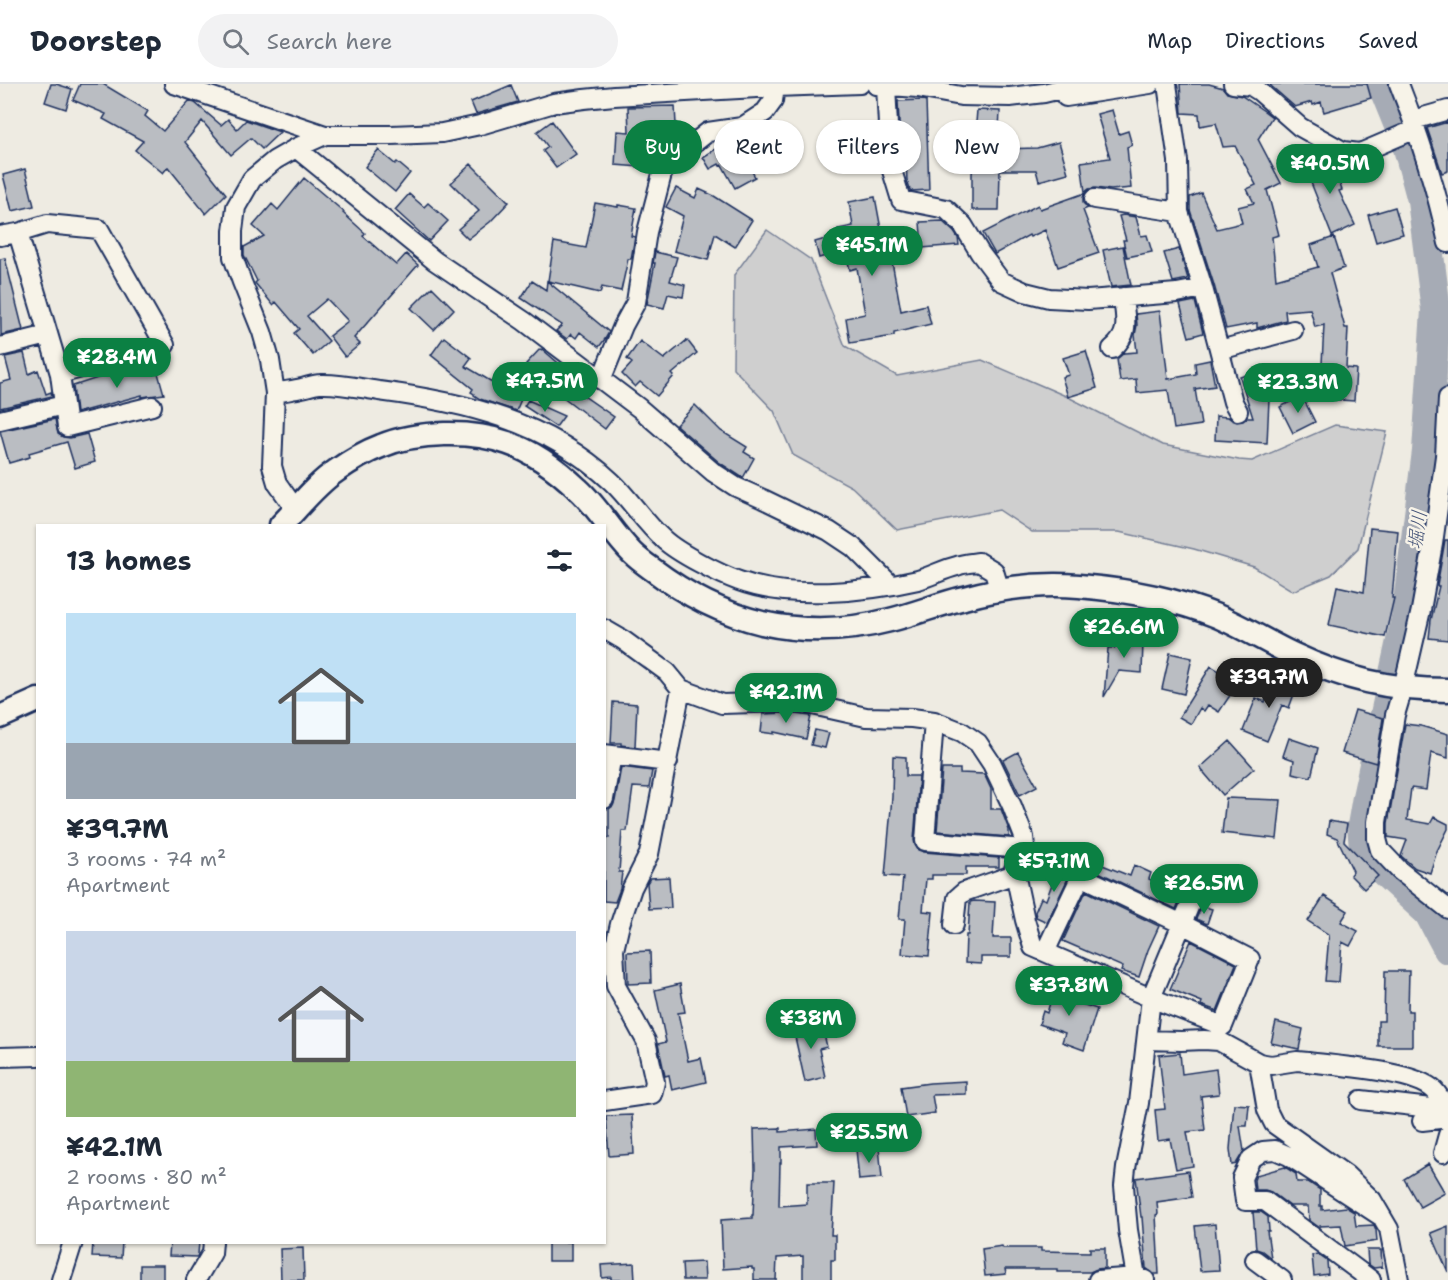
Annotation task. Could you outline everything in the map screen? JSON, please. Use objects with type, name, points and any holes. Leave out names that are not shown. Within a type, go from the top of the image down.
[{"type":"street","points":[[174,84],[325,135],[442,134],[554,103],[614,96],[869,84],[918,88],[961,96],[1010,97],[1044,93],[1082,84]]},
{"type":"street","points":[[869,84],[901,200],[946,210],[963,225],[980,253],[1001,280],[1025,292],[1049,298],[1088,300],[1177,293],[1203,288]]},
{"type":"street","points":[[1044,93],[1058,98],[1150,84]]},
{"type":"street","points":[[1167,84],[1178,161],[1179,212],[1203,288],[1233,402],[1238,411]]},
{"type":"street","points":[[1233,84],[1251,86],[1300,127],[1343,151],[1360,153],[1448,110]]},
{"type":"street","points":[[1399,84],[1427,160],[1448,243]]},
{"type":"street","points":[[601,380],[623,326],[636,302],[647,232],[662,174],[670,162],[708,132],[742,127],[765,112],[773,101],[775,87]]},
{"type":"street","points":[[288,518],[272,466],[275,393],[270,360],[262,332],[233,257],[233,231],[236,207],[252,179],[276,160],[325,135]]},
{"type":"street","points":[[296,148],[435,261],[525,321],[639,408],[713,472],[736,487],[829,531],[853,547],[891,585]]},
{"type":"street","points":[[1094,199],[1179,212]]},
{"type":"street","points":[[60,374],[165,345],[99,229],[47,224],[9,234],[48,335],[60,374],[67,427],[152,406]]},
{"type":"street","points":[[1112,349],[1119,343],[1126,327],[1123,297]]},
{"type":"street","points":[[1220,350],[1293,330]]},
{"type":"street","points":[[0,347],[48,335]]},
{"type":"street","points":[[275,393],[319,384],[422,397],[471,408],[513,421],[562,443],[589,462],[613,483],[664,540],[697,561],[739,581],[773,589],[804,592],[843,591],[921,579],[958,565],[979,562],[994,571],[1000,591]]},
{"type":"street","points":[[1448,398],[1446,457],[1433,544],[1421,610],[1394,687],[1395,715],[1377,822],[1377,839],[1380,850],[1400,871],[1448,909]]},
{"type":"street","points":[[0,420],[64,405]]},
{"type":"street","points":[[288,518],[314,489],[334,472],[384,444],[431,435],[473,435],[508,443],[547,463],[581,491],[634,555],[683,591],[736,616],[786,627],[846,628],[892,620],[967,597],[1000,591],[1036,586],[1075,586],[1118,590],[1185,604],[1219,617],[1319,666],[1350,677],[1394,687],[1448,690]]},
{"type":"street","points":[[606,630],[666,672],[681,689],[722,704],[789,702],[866,717],[934,721],[962,732],[978,743],[992,764],[1024,837],[1025,847],[1014,869],[1033,947],[1151,998],[1223,1026],[1250,959],[1081,876],[1045,952]]},
{"type":"street","points":[[606,1101],[652,1094],[655,1082],[646,1041],[616,986],[612,922],[649,854],[681,689]]},
{"type":"street","points":[[0,717],[36,701]]},
{"type":"street","points":[[934,721],[925,841],[1024,849]]},
{"type":"street","points":[[606,776],[608,754],[668,762]]},
{"type":"street","points":[[954,925],[957,898],[964,892],[1015,874]]},
{"type":"street","points":[[1098,1280],[1141,1278],[1128,1230],[1124,1186],[1126,1168],[1139,1103],[1151,998],[1194,895]]},
{"type":"street","points":[[1147,1040],[1219,1041],[1260,1063],[1271,1065],[1297,1061],[1308,1062],[1416,1078],[1433,1089],[1448,1109]]},
{"type":"street","points":[[0,1057],[36,1056]]},
{"type":"street","points":[[1260,1063],[1267,1110],[1274,1124],[1346,1175],[1372,1200],[1389,1229],[1399,1280]]},
{"type":"street","points":[[1361,1100],[1448,1109]]},
{"type":"street","points":[[1422,1121],[1448,1118]]},
{"type":"street","points":[[1443,1153],[1448,1135]]},
{"type":"street","points":[[1371,1280],[1265,1201],[1245,1201],[1242,1178],[1251,1159],[1263,1151],[1275,1150],[1289,1156],[1382,1217]]},
{"type":"street","points":[[61,1280],[72,1244]]},
{"type":"street","points":[[196,1280],[212,1253],[213,1244]]},
{"type":"street","points":[[1255,1260],[1282,1280]]},
{"type":"shaded area","points":[[767,230],[811,260],[845,346],[897,376],[982,360],[1068,397],[1163,445],[1239,460],[1252,461],[1335,425],[1387,432],[1358,548],[1331,575],[1293,591],[1254,567],[1194,549],[1119,532],[1032,532],[999,510],[897,530],[852,487],[793,455],[774,411],[733,368],[734,275]]},
{"type":"building","points":[[51,84],[72,89],[66,109],[45,102]]},
{"type":"building","points":[[80,84],[103,84],[148,111],[145,116],[163,131],[189,101],[195,103],[221,125],[228,119],[237,129],[246,120],[280,132],[262,149],[251,138],[231,155],[202,121],[185,142],[226,194],[206,214],[168,167],[163,173],[135,150],[143,141],[103,119],[106,114],[73,100]]},
{"type":"building","points":[[1180,84],[1209,84],[1223,88],[1227,93],[1242,96],[1272,117],[1258,139],[1281,183],[1267,190],[1279,235],[1272,237],[1276,279],[1318,267],[1311,245],[1334,237],[1344,268],[1330,273],[1345,328],[1348,328],[1346,368],[1356,369],[1354,401],[1327,399],[1330,364],[1322,364],[1324,325],[1315,327],[1310,309],[1285,311],[1286,320],[1257,328],[1257,323],[1226,329],[1190,210],[1190,197],[1201,193],[1217,229],[1242,223],[1238,207],[1254,203],[1247,189],[1256,185],[1235,146],[1223,147],[1216,123],[1200,126],[1199,114],[1182,113]]},
{"type":"building","points":[[1270,84],[1367,84],[1371,98],[1324,112],[1321,102],[1295,107]]},
{"type":"building","points":[[511,85],[518,102],[476,114],[471,102]]},
{"type":"building","points":[[898,101],[926,101],[929,190],[910,190],[907,174],[921,174],[921,120],[899,120]]},
{"type":"building","points":[[675,106],[676,120],[629,120],[628,107]]},
{"type":"building","points":[[977,110],[1000,111],[1000,120],[976,120]]},
{"type":"building","points":[[1112,110],[1119,134],[1128,131],[1132,145],[1127,147],[1131,188],[1111,190],[1095,188],[1085,192],[1081,162],[1110,158],[1097,114]]},
{"type":"building","points":[[552,121],[576,154],[556,168],[543,151],[548,147],[537,132]]},
{"type":"building","points":[[1448,122],[1448,171],[1442,173],[1427,128]]},
{"type":"building","points":[[617,131],[624,132],[624,166],[615,165]]},
{"type":"building","points":[[1059,142],[1068,173],[1039,181],[1036,170],[1020,170],[1020,148],[1037,148]]},
{"type":"building","points":[[378,150],[410,173],[395,192],[365,167]]},
{"type":"building","points":[[714,150],[714,167],[710,169],[703,157]]},
{"type":"building","points":[[1324,153],[1329,156],[1342,190],[1339,191],[1355,225],[1332,236],[1306,170],[1317,166],[1313,157]]},
{"type":"building","points":[[471,164],[509,202],[490,222],[468,239],[458,229],[479,211],[451,183]]},
{"type":"building","points":[[25,169],[34,206],[12,211],[3,175]]},
{"type":"building","points":[[727,174],[753,174],[755,177],[735,188]]},
{"type":"building","points":[[972,174],[1000,174],[999,210],[972,210]]},
{"type":"building","points":[[304,178],[344,212],[365,233],[363,236],[396,265],[406,254],[418,265],[354,338],[360,344],[345,357],[329,336],[348,321],[327,299],[307,316],[329,341],[313,355],[294,333],[299,329],[276,302],[273,305],[255,283],[257,281],[244,255],[244,247],[264,236],[253,226],[272,204],[278,210]]},
{"type":"building","points":[[676,188],[695,198],[699,189],[752,220],[735,247],[715,234],[708,260],[674,251],[683,216],[666,207]]},
{"type":"building","points":[[1085,193],[1083,203],[1088,208],[1083,210],[1099,253],[1058,267],[1045,230],[1030,237],[1029,235],[995,254],[983,233],[1038,205],[1040,209]]},
{"type":"building","points":[[409,194],[424,207],[428,203],[448,221],[429,241],[395,210]]},
{"type":"building","points":[[875,197],[883,240],[885,239],[890,262],[892,262],[901,311],[926,305],[931,324],[894,333],[894,336],[850,343],[846,318],[865,314],[857,268],[850,270],[845,250],[819,258],[815,242],[839,235],[838,229],[853,226],[849,202]]},
{"type":"building","points":[[595,203],[636,208],[631,236],[635,237],[621,291],[602,287],[600,293],[548,281],[554,242],[586,248]]},
{"type":"building","points":[[1395,207],[1403,234],[1376,242],[1368,215]]},
{"type":"building","points":[[1119,216],[1136,217],[1141,236],[1147,235],[1152,252],[1127,257],[1123,240],[1126,240]]},
{"type":"building","points":[[942,221],[954,232],[959,245],[922,248],[920,222]]},
{"type":"building","points":[[1123,246],[1131,285],[1111,287],[1103,250]]},
{"type":"building","points":[[1179,249],[1188,279],[1173,282],[1164,253]]},
{"type":"building","points":[[655,252],[677,257],[670,281],[685,285],[683,297],[668,294],[664,308],[647,304]]},
{"type":"building","points":[[5,258],[23,330],[1,335],[0,259]]},
{"type":"building","points":[[532,281],[546,290],[547,281],[609,332],[599,347],[580,332],[576,338],[571,334],[567,339],[556,331],[562,325],[521,298]]},
{"type":"building","points":[[432,287],[454,309],[434,330],[411,308]]},
{"type":"building","points":[[1195,301],[1203,333],[1189,337],[1180,304]]},
{"type":"building","points":[[1160,311],[1168,379],[1196,374],[1195,363],[1210,360],[1215,386],[1195,389],[1201,425],[1174,429],[1168,390],[1137,393],[1136,379],[1120,381],[1117,359],[1124,353],[1137,352],[1136,314]]},
{"type":"building","points":[[444,337],[471,358],[465,366],[509,392],[522,397],[516,411],[480,399],[471,392],[473,389],[431,355]]},
{"type":"building","points":[[687,340],[697,353],[672,374],[674,376],[657,396],[640,382],[635,387],[622,374],[632,363],[627,359],[640,341],[664,359]]},
{"type":"building","points":[[540,349],[578,380],[579,378],[591,387],[584,396],[614,417],[605,429],[550,387],[526,364]]},
{"type":"building","points":[[1086,351],[1097,388],[1068,397],[1062,377],[1069,375],[1063,358]]},
{"type":"building","points":[[24,353],[29,374],[38,370],[46,394],[51,392],[52,396],[0,408],[0,383],[11,380],[5,357]]},
{"type":"building","points":[[156,366],[164,394],[142,397],[142,395],[76,413],[73,386],[122,370],[123,375]]},
{"type":"building","points":[[1267,368],[1270,378],[1267,443],[1215,440],[1216,416],[1228,417],[1237,422],[1253,418],[1240,377]]},
{"type":"building","points":[[1302,396],[1315,422],[1293,433],[1280,407]]},
{"type":"building","points":[[528,400],[564,416],[556,427],[524,406]]},
{"type":"building","points":[[695,405],[721,431],[747,447],[744,452],[754,458],[743,478],[720,463],[676,425]]},
{"type":"building","points":[[55,419],[58,434],[63,437],[70,438],[87,434],[95,462],[75,468],[67,442],[29,453],[30,457],[9,463],[0,431]]},
{"type":"building","points":[[1370,528],[1398,531],[1392,598],[1394,598],[1385,637],[1329,625],[1337,586],[1364,592]]},
{"type":"building","points":[[1445,540],[1448,540],[1448,640],[1429,638]]},
{"type":"building","points":[[1122,635],[1137,636],[1137,642],[1143,642],[1142,673],[1119,671],[1104,697],[1108,648],[1115,648],[1115,643],[1121,643]]},
{"type":"building","points":[[1170,653],[1192,658],[1184,694],[1162,689]]},
{"type":"building","points":[[1225,660],[1245,673],[1219,712],[1208,705],[1204,711],[1200,708],[1191,724],[1179,717],[1211,666],[1219,671]]},
{"type":"building","points":[[1273,678],[1297,686],[1289,708],[1282,705],[1267,741],[1243,731],[1256,698],[1265,702]]},
{"type":"building","points":[[613,702],[637,704],[635,747],[611,743]]},
{"type":"building","points":[[1355,710],[1383,718],[1376,763],[1342,753]]},
{"type":"building","points":[[786,713],[811,716],[806,739],[774,732],[774,734],[761,732],[763,714]]},
{"type":"building","points":[[1405,724],[1448,734],[1448,758],[1431,753],[1426,790],[1411,788],[1407,820],[1430,824],[1434,817],[1448,824],[1430,873],[1415,868],[1401,856],[1407,840],[1388,837],[1388,823]]},
{"type":"building","points":[[815,730],[829,733],[825,748],[811,745]]},
{"type":"building","points":[[1289,738],[1318,748],[1311,777],[1292,773],[1294,760],[1283,756]]},
{"type":"building","points":[[1230,741],[1254,768],[1223,795],[1200,768]]},
{"type":"building","points":[[1018,752],[1037,786],[1020,795],[1003,760]]},
{"type":"building","points":[[893,756],[906,757],[906,776],[919,776],[914,840],[918,850],[999,858],[999,867],[966,867],[966,875],[932,875],[932,879],[926,879],[923,911],[933,912],[929,956],[902,954],[905,919],[899,919],[903,877],[885,876]]},
{"type":"building","points":[[621,767],[652,771],[649,788],[633,787],[627,831],[622,831],[619,872],[622,872],[620,889],[615,902],[606,901],[606,838],[609,838],[609,809],[615,801]]},
{"type":"building","points":[[942,769],[960,769],[960,773],[984,774],[991,789],[991,809],[1001,809],[1009,830],[1009,837],[937,831]]},
{"type":"building","points":[[1226,798],[1281,800],[1277,839],[1222,833]]},
{"type":"building","points":[[1329,821],[1347,824],[1344,841],[1378,876],[1364,889],[1350,875],[1353,871],[1337,838],[1327,834]]},
{"type":"building","points":[[1095,862],[1130,876],[1134,865],[1151,873],[1149,879],[1178,891],[1175,898],[1180,900],[1176,909],[1092,869]]},
{"type":"building","points":[[1060,863],[1073,868],[1047,922],[1036,917],[1035,912],[1041,898],[1046,900]]},
{"type":"building","points":[[669,877],[671,908],[649,909],[647,883],[650,878]]},
{"type":"building","points":[[1086,891],[1159,926],[1139,977],[1121,971],[1123,967],[1063,941]]},
{"type":"building","points":[[1324,896],[1348,911],[1341,922],[1358,931],[1350,946],[1342,942],[1339,982],[1325,981],[1329,935],[1308,921]]},
{"type":"building","points":[[970,902],[995,902],[993,938],[1011,938],[1011,957],[981,957],[981,964],[965,963]]},
{"type":"building","points":[[1202,906],[1212,909],[1207,924],[1196,919]]},
{"type":"building","points":[[1191,941],[1236,964],[1217,1011],[1170,989]]},
{"type":"building","points":[[650,951],[651,983],[628,984],[627,952]]},
{"type":"building","points":[[1385,971],[1409,971],[1408,1011],[1412,1011],[1412,1046],[1378,1046],[1378,1021],[1384,1021]]},
{"type":"building","points":[[1056,982],[1076,988],[1072,1001],[1097,1009],[1084,1050],[1062,1042],[1065,1033],[1039,1024],[1043,1011],[1047,1013]]},
{"type":"building","points":[[680,984],[685,1012],[678,1013],[688,1061],[701,1058],[706,1082],[672,1090],[669,1075],[665,1076],[658,1044],[666,1042],[655,990]]},
{"type":"building","points":[[821,1021],[827,1047],[819,1049],[825,1077],[805,1082],[793,1028]]},
{"type":"building","points":[[1276,1022],[1303,1029],[1299,1049],[1271,1043]]},
{"type":"building","points":[[1180,1053],[1182,1074],[1216,1069],[1219,1094],[1201,1096],[1205,1130],[1187,1132],[1193,1166],[1176,1169],[1170,1139],[1158,1141],[1155,1110],[1165,1109],[1159,1055]]},
{"type":"building","points":[[966,1081],[966,1094],[932,1095],[935,1113],[906,1117],[901,1087]]},
{"type":"building","points":[[1234,1104],[1249,1105],[1247,1126],[1240,1126],[1244,1151],[1236,1164],[1232,1165],[1230,1149]]},
{"type":"building","points":[[632,1115],[634,1154],[609,1156],[606,1116]]},
{"type":"building","points":[[780,1128],[780,1132],[816,1129],[817,1145],[781,1147],[779,1206],[807,1204],[807,1183],[834,1183],[831,1235],[835,1235],[835,1260],[831,1260],[831,1280],[803,1280],[803,1256],[777,1258],[776,1280],[754,1280],[752,1267],[723,1269],[721,1220],[752,1218],[753,1215],[754,1129]]},
{"type":"building","points":[[879,1147],[882,1178],[859,1180],[856,1149]]},
{"type":"building","points":[[1428,1164],[1445,1193],[1420,1207],[1404,1179]]},
{"type":"building","points":[[1285,1167],[1296,1174],[1297,1182],[1308,1182],[1320,1190],[1322,1210],[1346,1207],[1354,1212],[1356,1226],[1374,1225],[1377,1241],[1345,1246],[1341,1225],[1320,1226],[1320,1228],[1309,1220],[1308,1206],[1290,1206],[1271,1192],[1255,1190],[1256,1175]]},
{"type":"building","points":[[1188,1171],[1192,1197],[1157,1202],[1159,1274],[1154,1274],[1146,1268],[1136,1178]]},
{"type":"building","points":[[1253,1212],[1261,1212],[1268,1217],[1269,1231],[1267,1231],[1271,1258],[1256,1249]]},
{"type":"building","points":[[1215,1224],[1219,1270],[1200,1271],[1195,1226]]},
{"type":"building","points":[[1448,1226],[1448,1272],[1431,1233]]},
{"type":"building","points":[[93,1244],[122,1244],[121,1258],[92,1257]]},
{"type":"building","points":[[170,1244],[199,1244],[197,1257],[169,1256]]},
{"type":"building","points":[[548,1244],[571,1244],[571,1261],[548,1261]]},
{"type":"building","points":[[1002,1246],[1003,1248],[1041,1248],[1041,1251],[1090,1252],[1090,1248],[1105,1248],[1105,1268],[1090,1272],[1057,1272],[1057,1269],[1005,1269],[1006,1274],[985,1276],[982,1249]]},
{"type":"building","points":[[303,1248],[304,1280],[281,1280],[280,1249]]},
{"type":"building","points":[[1367,1250],[1381,1250],[1382,1267],[1374,1268],[1368,1264]]},
{"type":"building","points":[[1317,1254],[1327,1261],[1328,1274],[1314,1276],[1312,1255]]},
{"type":"building","points":[[704,1262],[705,1280],[683,1280],[682,1263]]},
{"type":"building","points":[[634,1263],[635,1280],[602,1278],[601,1265]]},
{"type":"building","points":[[140,1265],[163,1265],[163,1280],[140,1280]]},
{"type":"waterway","name":"堀川","points":[[1382,84],[1408,148],[1422,200],[1436,310],[1427,451],[1406,618],[1362,826],[1364,848],[1379,867],[1429,913],[1448,949]]}]
